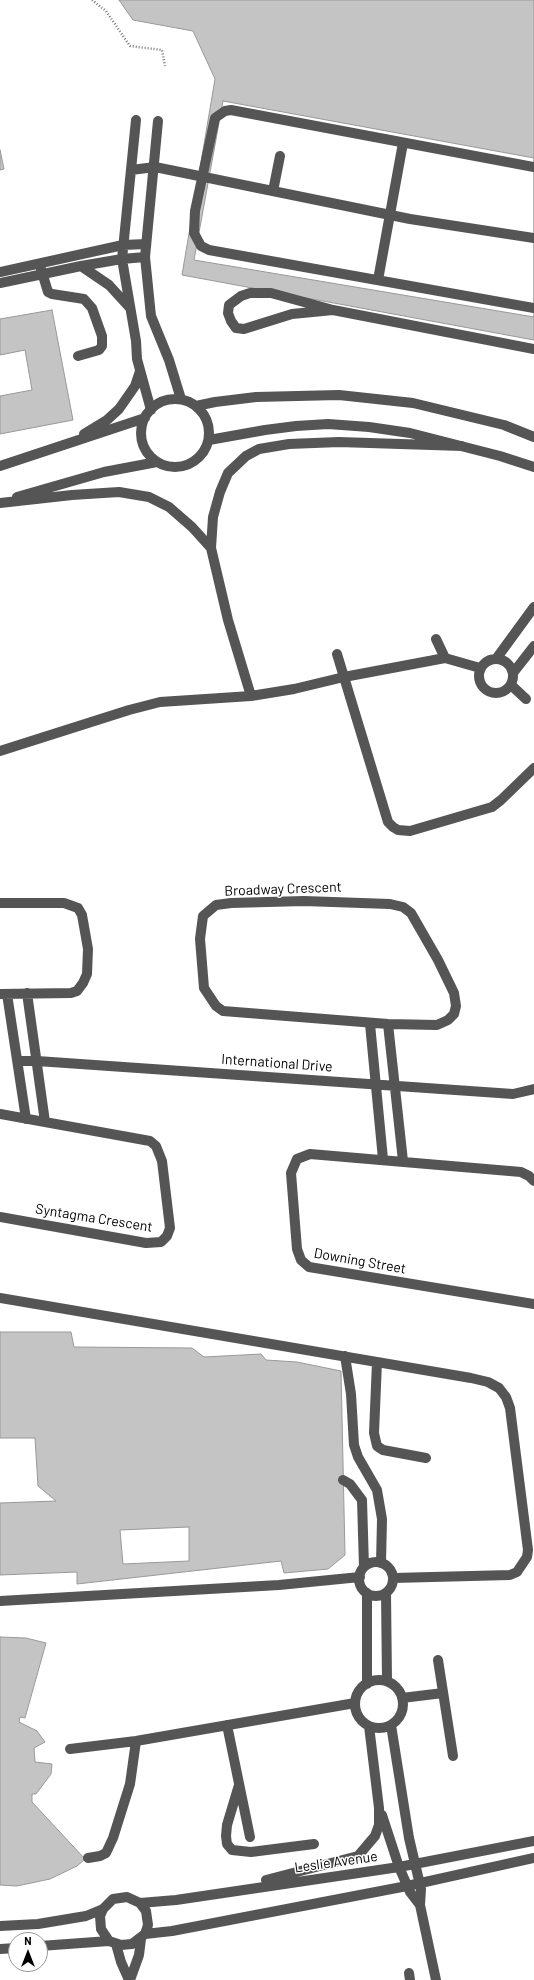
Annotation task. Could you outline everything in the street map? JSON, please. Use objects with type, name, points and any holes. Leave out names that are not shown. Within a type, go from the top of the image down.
[{"type":"street","points":[[534,167],[231,110],[220,113],[215,118],[195,211],[194,233],[201,246],[209,250],[534,308]]},
{"type":"street","points":[[136,120],[122,259],[140,371],[151,410]]},
{"type":"street","points":[[158,121],[146,257],[151,316],[181,399]]},
{"type":"street","points":[[378,280],[403,143]]},
{"type":"street","points":[[273,191],[280,156]]},
{"type":"street","points":[[131,170],[155,167],[202,180],[273,191],[390,215],[534,238]]},
{"type":"street","points":[[0,272],[123,245],[146,244]]},
{"type":"street","points":[[0,283],[81,266],[122,259],[146,257]]},
{"type":"street","points":[[40,263],[46,287],[52,294],[84,299],[92,308],[102,336],[102,346],[98,350],[78,356]]},
{"type":"street","points":[[81,266],[109,286],[130,308]]},
{"type":"street","points":[[333,310],[292,314],[244,329],[236,328],[228,313],[229,305],[233,301],[250,293],[260,292],[291,297],[333,310],[534,349]]},
{"type":"street","points":[[61,446],[107,420],[127,398],[135,386],[140,371]]},
{"type":"street","points":[[196,406],[256,397],[339,394],[412,403],[504,425],[534,438]]},
{"type":"street","points":[[181,399],[201,410],[209,424],[209,440],[202,454],[190,464],[179,467],[167,466],[157,462],[149,456],[142,438],[142,429],[145,418],[151,410],[164,401],[181,399]]},
{"type":"street","points":[[0,466],[145,418]]},
{"type":"street","points":[[209,440],[265,430],[328,424],[410,433],[462,446],[534,467]]},
{"type":"street","points":[[251,696],[228,620],[211,548],[213,517],[220,492],[228,473],[246,456],[259,449],[289,444],[339,442],[462,446]]},
{"type":"street","points":[[0,503],[104,472],[157,462]]},
{"type":"street","points":[[0,503],[72,495],[119,492],[149,497],[168,507],[192,527],[211,548]]},
{"type":"street","points":[[534,607],[496,659],[484,663],[480,668],[478,674],[481,685],[490,693],[502,693],[511,685],[513,674],[534,646]]},
{"type":"street","points":[[436,639],[445,658]]},
{"type":"street","points":[[337,654],[388,822],[398,830],[410,831],[492,807],[534,768]]},
{"type":"street","points":[[0,751],[129,710],[160,702],[251,696],[294,689],[344,677],[445,658],[480,668]]},
{"type":"street","points":[[496,659],[507,663],[513,674]]},
{"type":"street","points":[[511,685],[526,699]]},
{"type":"street","name":"Broadway Crescent","points":[[373,902],[403,907],[412,913],[438,960],[454,993],[456,1006],[454,1014],[448,1020],[438,1024],[388,1024],[370,1024],[223,1011],[210,999],[204,988],[200,939],[203,916],[216,906],[231,903],[373,902]]},
{"type":"street","points":[[0,903],[64,903],[78,908],[82,915],[88,949],[87,974],[83,984],[77,991],[72,993],[3,994],[18,1061],[26,1118]]},
{"type":"street","points":[[27,993],[45,1122]]},
{"type":"street","points":[[370,1024],[383,1159]]},
{"type":"street","points":[[388,1024],[403,1161]]},
{"type":"street","name":"International Drive","points":[[18,1061],[37,1061],[513,1094],[534,1089]]},
{"type":"street","name":"Syntagma Crescent","points":[[0,1114],[150,1141],[156,1146],[162,1161],[170,1228],[167,1236],[161,1242],[146,1243],[0,1217]]},
{"type":"street","name":"Downing Street","points":[[534,1181],[529,1176],[520,1172],[383,1159],[310,1154],[297,1159],[291,1173],[297,1249],[301,1260],[309,1268],[534,1304]]},
{"type":"street","points":[[0,1298],[346,1356],[488,1382],[499,1388],[506,1397],[510,1408],[528,1550],[527,1557],[522,1566],[517,1572],[510,1575],[393,1578]]},
{"type":"street","points":[[346,1356],[351,1394],[354,1444],[358,1457],[377,1490],[380,1512],[381,1563]]},
{"type":"street","points":[[377,1362],[374,1433],[377,1446],[383,1450],[426,1458]]},
{"type":"street","points":[[342,1480],[350,1484],[362,1500],[364,1568],[360,1578],[362,1588],[368,1593],[376,1596],[386,1593],[390,1589],[393,1578],[389,1568],[381,1563],[369,1564],[364,1568]]},
{"type":"street","points":[[0,1601],[279,1585],[360,1578]]},
{"type":"street","points":[[367,1684],[368,1593]]},
{"type":"street","points":[[386,1593],[386,1681]]},
{"type":"street","points":[[438,1660],[453,1756]]},
{"type":"street","points":[[379,1680],[386,1681],[394,1685],[402,1698],[401,1713],[391,1725],[376,1728],[368,1726],[357,1715],[355,1703],[358,1691],[367,1684],[379,1680]]},
{"type":"street","points":[[402,1698],[443,1693]]},
{"type":"street","points":[[70,1749],[136,1741],[355,1703]]},
{"type":"street","points":[[227,1725],[250,1837]]},
{"type":"street","points":[[391,1725],[409,1838],[420,1883],[420,1905],[436,1980]]},
{"type":"street","points":[[220,1893],[358,1856],[375,1836],[379,1825],[379,1808],[368,1726]]},
{"type":"street","points":[[88,1858],[100,1856],[106,1853],[113,1838],[130,1784],[136,1741]]},
{"type":"street","points":[[239,1785],[227,1825],[227,1844],[232,1850],[251,1852],[314,1844]]},
{"type":"street","points":[[379,1808],[407,1886],[420,1905]]},
{"type":"street","name":"Leslie Avenue","points":[[140,1903],[176,1900],[399,1867],[534,1841]]},
{"type":"street","points":[[48,1946],[113,1942],[132,1944],[143,1936],[407,1886],[534,1858]]},
{"type":"street","points":[[120,1897],[134,1899],[140,1903],[148,1915],[148,1925],[143,1936],[139,1956],[130,1980],[113,1942],[101,1930],[100,1916],[103,1909],[113,1899],[120,1897]]},
{"type":"street","points":[[0,1926],[65,1920],[86,1916],[103,1909]]},
{"type":"path","points":[[92,0],[106,11],[130,46],[162,50],[165,66]]},
{"type":"building","points":[[119,0],[534,0],[534,340],[182,275],[215,79],[193,31],[133,20]]},
{"type":"building","points":[[223,101],[534,158],[534,317],[194,260]]},
{"type":"building","points":[[0,150],[4,169],[0,170]]},
{"type":"building","points":[[52,310],[73,420],[0,434],[0,396],[32,390],[25,350],[0,355],[0,319]]},
{"type":"building","points":[[0,1332],[71,1332],[74,1347],[192,1348],[204,1357],[261,1354],[266,1360],[297,1362],[341,1371],[345,1555],[328,1569],[284,1573],[281,1561],[77,1584],[77,1572],[0,1575],[0,1503],[56,1501],[38,1486],[35,1438],[0,1438]]},
{"type":"building","points":[[189,1527],[189,1561],[123,1564],[120,1530]]},
{"type":"building","points":[[0,1637],[26,1638],[46,1643],[25,1718],[20,1717],[19,1722],[37,1731],[45,1742],[34,1748],[35,1762],[52,1764],[51,1774],[36,1794],[32,1794],[32,1802],[85,1859],[77,1866],[50,1879],[17,1886],[0,1885]]}]
